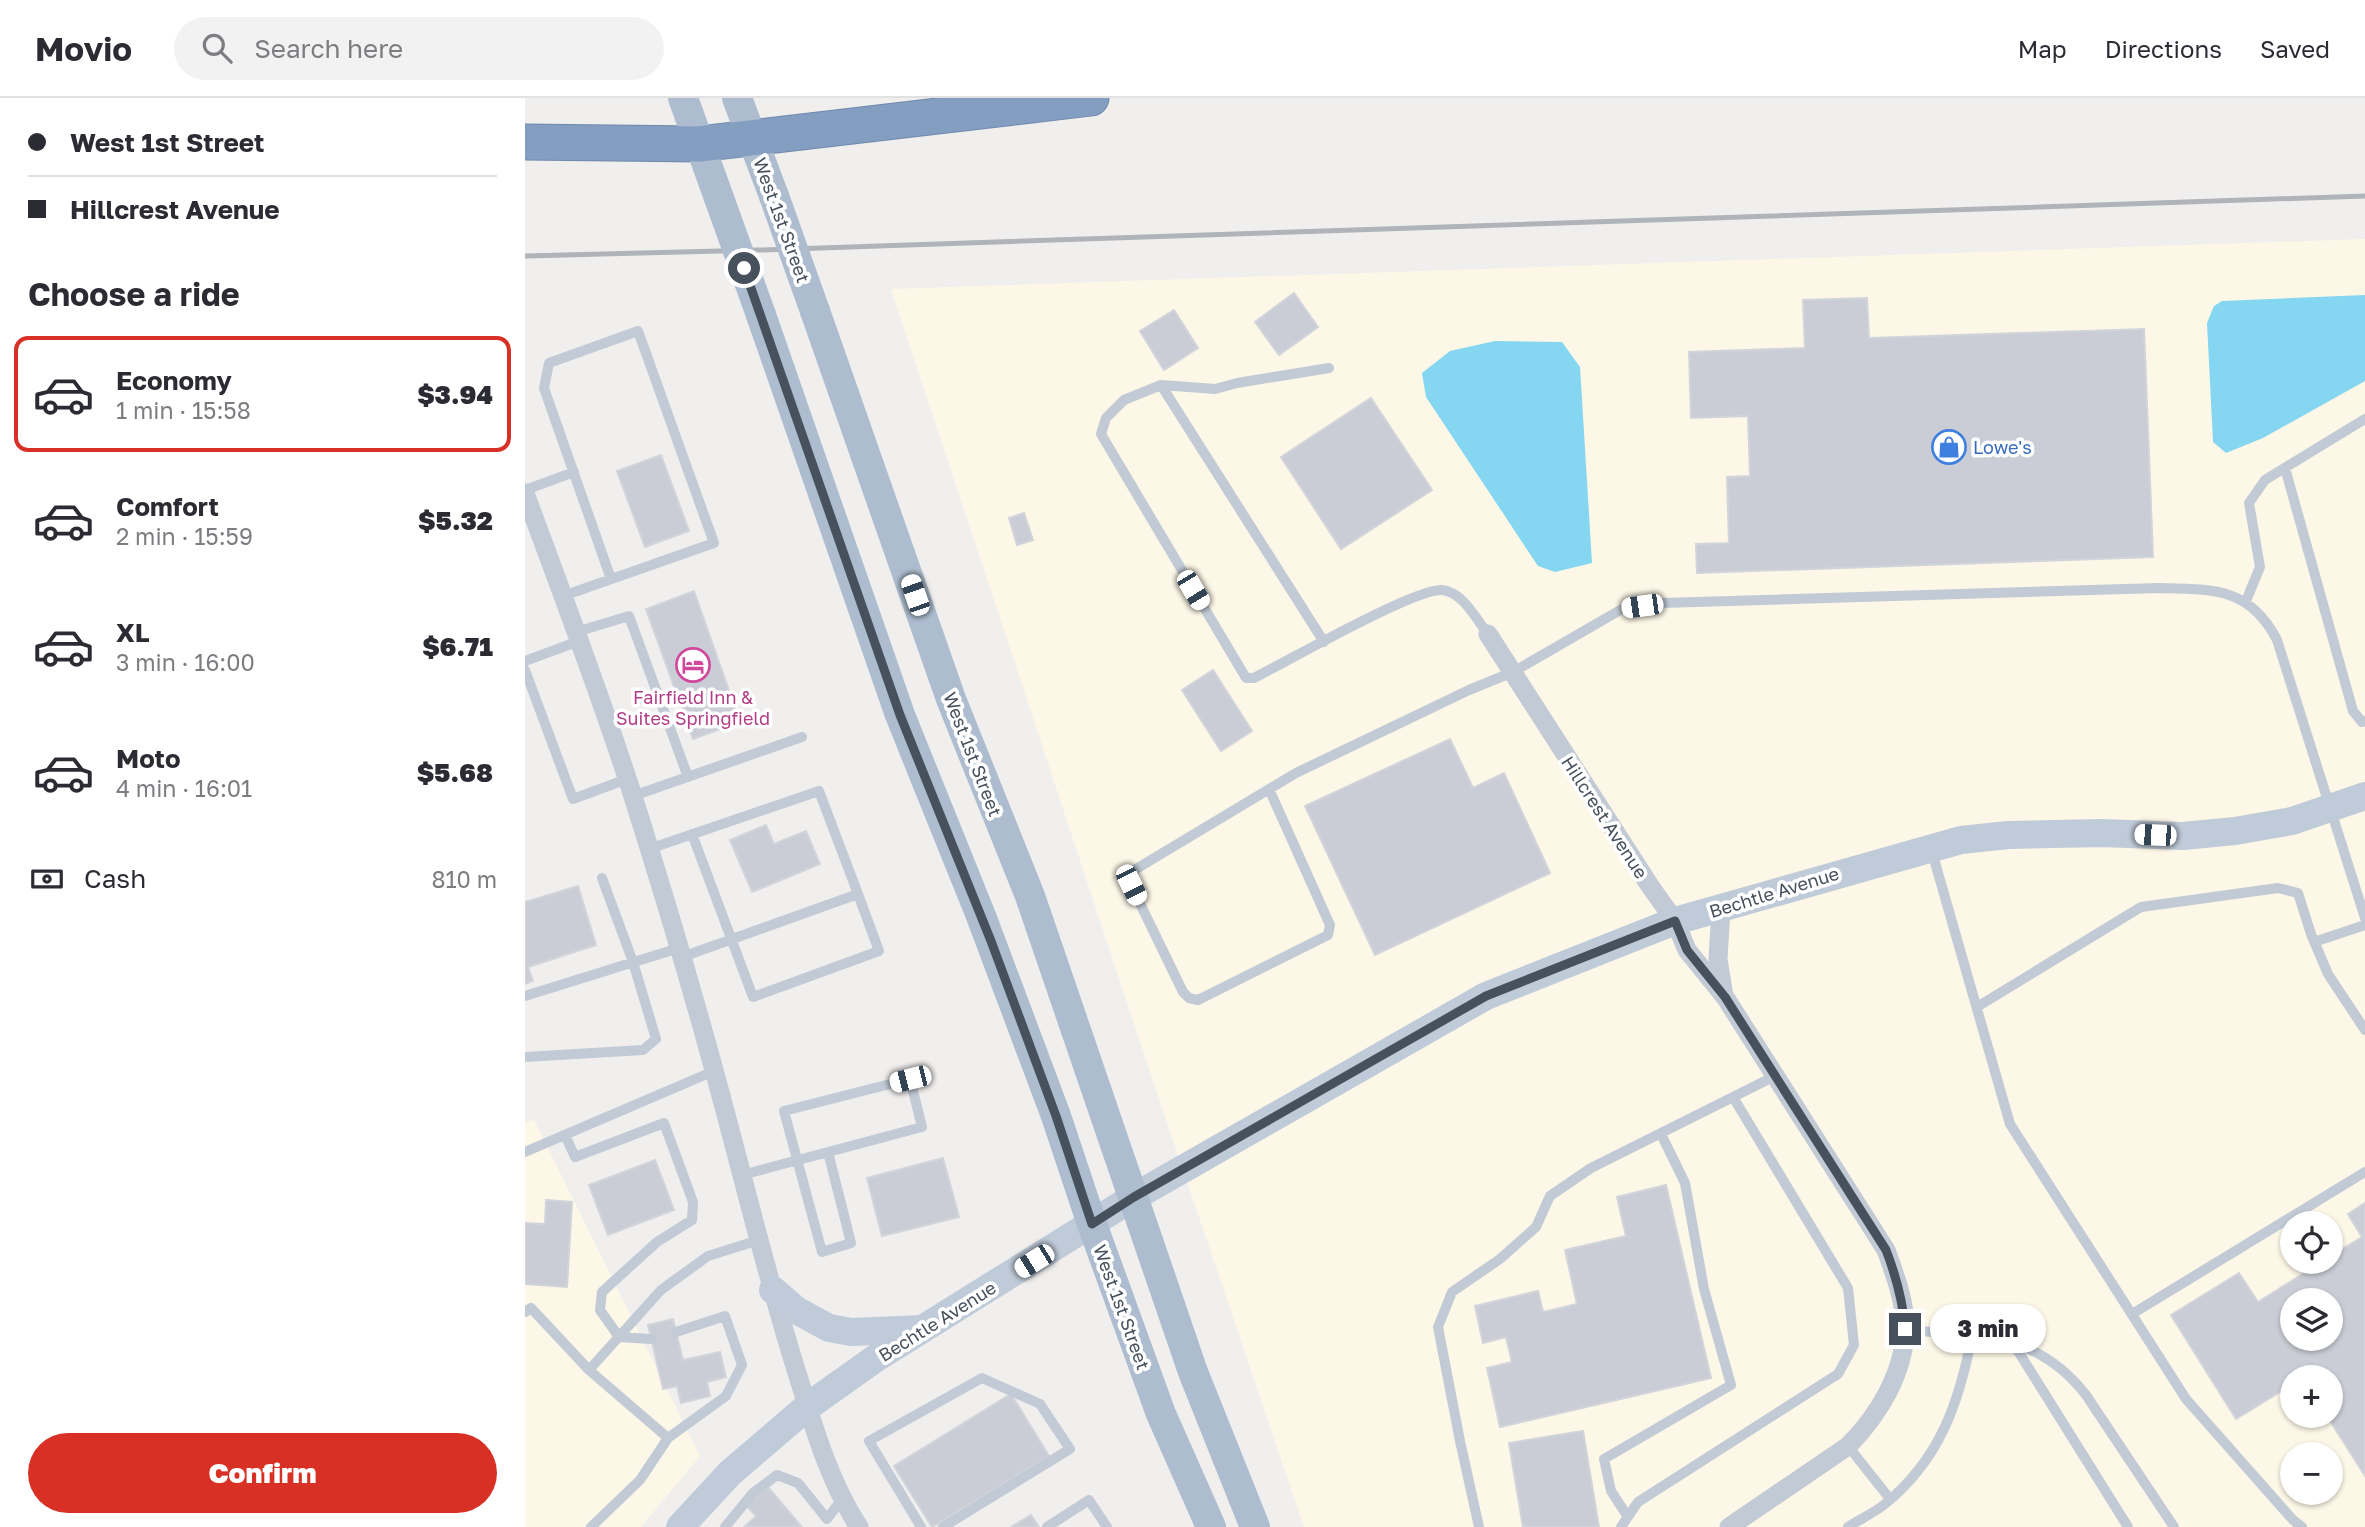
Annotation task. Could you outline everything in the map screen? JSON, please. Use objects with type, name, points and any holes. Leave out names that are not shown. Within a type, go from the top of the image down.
[{"type":"highway","points":[[525,142],[699,144],[1091,98]]},
{"type":"main road","name":"West 1st Street","points":[[683,98],[900,715],[986,928],[1161,1413],[1211,1527]]},
{"type":"main road","name":"West 1st Street","points":[[737,98],[951,699],[1034,909],[1193,1372],[1255,1527]]},
{"type":"street","points":[[525,492],[630,788],[681,953],[807,1407],[853,1525]]},
{"type":"street","name":"Hillcrest Avenue","points":[[1488,634],[1675,921],[1687,950],[1725,997],[1886,1250],[1896,1277],[1905,1329],[1902,1352],[1881,1406],[1864,1430],[1848,1446],[1728,1527]]},
{"type":"street","name":"Bechtle Avenue","points":[[680,1527],[730,1473],[807,1407],[876,1358],[1134,1197],[1486,996],[1675,921],[1961,840],[2008,835],[2101,833],[2183,836],[2235,831],[2292,821],[2365,796]]},
{"type":"street","name":"Hillcrest Avenue","points":[[1721,909],[1718,959],[1725,997]]},
{"type":"street","points":[[773,1290],[796,1310],[829,1328],[851,1332],[923,1328]]},
{"type":"lane","points":[[563,596],[714,543],[638,331],[549,363],[544,388],[611,579]]},
{"type":"lane","points":[[1329,368],[1215,389],[1161,385],[1124,400],[1106,418],[1101,434],[1246,678],[1254,678],[1401,603],[1441,590],[1459,597],[1488,634]]},
{"type":"lane","points":[[1161,385],[1324,642]]},
{"type":"lane","points":[[2246,601],[2260,567],[2249,503],[2265,480],[2365,419]]},
{"type":"lane","points":[[2285,468],[2353,711],[2365,721]]},
{"type":"lane","points":[[525,492],[573,472]]},
{"type":"lane","points":[[1269,789],[1330,925],[1328,935],[1198,1000],[1189,998],[1183,992],[1131,885],[1131,876],[1136,869],[1269,789],[1309,767],[1469,690],[1513,672],[1622,609],[1662,603],[2159,588],[2202,589],[2246,601],[2260,614],[2277,640],[2365,918]]},
{"type":"lane","points":[[525,661],[629,616],[688,777]]},
{"type":"lane","points":[[525,670],[573,799],[688,777],[802,737]]},
{"type":"lane","points":[[649,849],[692,834],[819,791],[879,951],[753,997],[692,834]]},
{"type":"lane","points":[[1931,848],[2010,1124],[2186,1399],[2302,1527]]},
{"type":"lane","points":[[525,1057],[643,1050],[656,1039],[633,962],[603,878]]},
{"type":"lane","points":[[1976,1007],[2141,907],[2278,888],[2298,893],[2327,974],[2365,1030]]},
{"type":"lane","points":[[525,996],[633,962],[731,940],[858,894]]},
{"type":"lane","points":[[2314,942],[2365,925]]},
{"type":"lane","points":[[525,1152],[715,1072]]},
{"type":"lane","points":[[1479,1527],[1438,1327],[1452,1292],[1500,1259],[1536,1227],[1550,1196],[1591,1168],[1775,1076]]},
{"type":"lane","points":[[742,1175],[797,1160],[828,1152],[922,1128],[910,1079],[784,1111],[797,1160],[822,1252],[851,1243],[828,1152]]},
{"type":"lane","points":[[1621,1527],[1638,1502],[1838,1374],[1854,1345],[1848,1288],[1733,1097]]},
{"type":"lane","points":[[565,1135],[575,1157],[664,1123],[692,1202],[692,1220],[657,1242],[602,1292],[600,1310],[619,1337]]},
{"type":"lane","points":[[1628,1517],[1611,1491],[1604,1459],[1731,1385],[1704,1289],[1685,1183],[1661,1134]]},
{"type":"lane","points":[[2132,1314],[2365,1172]]},
{"type":"lane","points":[[589,1370],[661,1290],[708,1256],[759,1240]]},
{"type":"lane","points":[[525,1312],[531,1308],[589,1370],[668,1438]]},
{"type":"lane","points":[[591,1527],[640,1480],[668,1438],[726,1396],[742,1365],[725,1316],[676,1332]]},
{"type":"lane","points":[[1905,1329],[2013,1342],[2054,1361],[2071,1375],[2087,1395],[2174,1527]]},
{"type":"lane","points":[[1848,1527],[1890,1499],[1922,1465],[1942,1436],[1958,1396],[1972,1336]]},
{"type":"lane","points":[[619,1337],[651,1339]]},
{"type":"lane","points":[[2013,1342],[2128,1527]]},
{"type":"lane","points":[[921,1527],[869,1441],[982,1378],[1040,1404],[1069,1449],[943,1527]]},
{"type":"lane","points":[[1848,1446],[1890,1499]]},
{"type":"lane","points":[[725,1527],[753,1493],[777,1475],[798,1483],[823,1523],[842,1499]]},
{"type":"lane","points":[[1047,1527],[1089,1500],[1107,1527]]},
{"type":"shaded area","points":[[2365,239],[2365,1527],[1304,1527],[1158,1096],[891,289]]},
{"type":"shaded area","points":[[534,1120],[700,1456],[641,1527],[525,1527],[525,1122]]},
{"type":"water","points":[[2365,295],[2365,381],[2263,438],[2226,453],[2213,442],[2207,323],[2214,306],[2222,301]]},
{"type":"water","points":[[1495,341],[1562,342],[1580,367],[1592,563],[1555,572],[1538,566],[1426,397],[1422,373],[1450,351]]},
{"type":"building","points":[[1294,293],[1318,327],[1279,355],[1255,322]]},
{"type":"building","name":"Lowe's","points":[[1867,298],[1869,338],[2144,329],[2153,557],[1697,573],[1696,544],[1729,543],[1727,477],[1750,476],[1748,416],[1691,418],[1689,352],[1805,348],[1803,300]]},
{"type":"building","points":[[1174,310],[1198,348],[1164,370],[1140,331]]},
{"type":"building","points":[[1371,398],[1432,490],[1341,549],[1281,457]]},
{"type":"building","points":[[661,455],[689,531],[645,547],[617,471]]},
{"type":"building","points":[[1024,513],[1033,540],[1017,545],[1009,518]]},
{"type":"building","name":"Fairfield Inn & Suites Springfield","points":[[694,591],[740,722],[693,739],[646,609]]},
{"type":"building","points":[[1213,670],[1252,731],[1221,751],[1182,690]]},
{"type":"building","points":[[1450,739],[1473,788],[1504,773],[1550,873],[1375,955],[1305,806]]},
{"type":"building","points":[[766,825],[774,844],[806,831],[820,864],[752,892],[730,840]]},
{"type":"building","points":[[578,886],[596,945],[528,967],[533,981],[525,984],[525,902]]},
{"type":"building","points":[[943,1158],[959,1217],[882,1236],[867,1178]]},
{"type":"building","points":[[655,1160],[674,1210],[608,1235],[589,1185]]},
{"type":"building","points":[[1666,1185],[1711,1378],[1500,1427],[1487,1368],[1512,1362],[1506,1337],[1483,1343],[1475,1306],[1538,1291],[1543,1312],[1577,1304],[1565,1250],[1626,1236],[1617,1197]]},
{"type":"building","points":[[546,1200],[572,1202],[567,1287],[525,1284],[525,1223],[545,1224]]},
{"type":"building","points":[[2365,1203],[2365,1476],[2335,1428],[2343,1428],[2343,1365],[2280,1365],[2280,1392],[2236,1419],[2171,1315],[2239,1273],[2258,1302],[2280,1288],[2280,1351],[2343,1351],[2343,1288],[2280,1288],[2303,1274],[2343,1274],[2343,1249],[2362,1237],[2348,1214]]},
{"type":"building","points":[[673,1319],[683,1360],[720,1352],[726,1377],[707,1382],[710,1396],[681,1403],[677,1386],[663,1389],[648,1325]]},
{"type":"building","points":[[1011,1394],[1049,1456],[932,1527],[894,1466]]},
{"type":"building","points":[[1583,1431],[1599,1527],[1523,1527],[1509,1443]]},
{"type":"building","points":[[768,1487],[802,1527],[744,1527],[756,1516],[746,1505]]},
{"type":"building","points":[[1031,1515],[1039,1527],[1011,1527]]},
{"type":"railway","points":[[525,256],[2365,196]]},
{"type":"place","name":"Lowe's","points":[[1949,447]]},
{"type":"place","name":"Fairfield Inn & Suites Springfield","points":[[693,665]]},
{"type":"route","points":[[744,268],[900,715],[991,941],[1056,1116],[1092,1224],[1134,1197],[1486,996],[1675,921],[1687,950],[1725,997],[1886,1250],[1903,1306],[1905,1329]]}]
